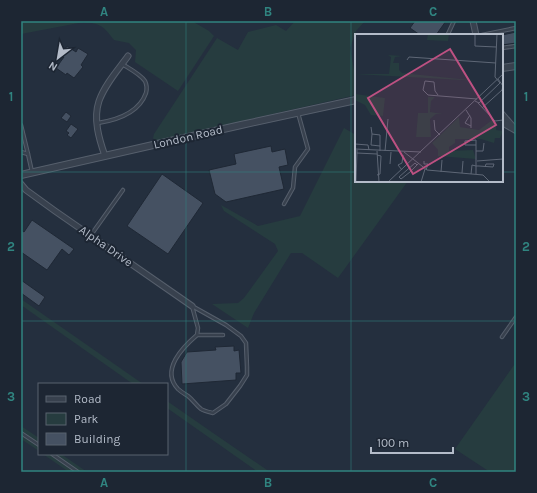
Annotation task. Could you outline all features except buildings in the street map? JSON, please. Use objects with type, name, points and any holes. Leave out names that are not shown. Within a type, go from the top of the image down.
[{"type":"street","points":[[472,21],[476,34]]},
{"type":"street","points":[[105,156],[100,144],[97,110],[106,86],[128,56]]},
{"type":"street","points":[[503,68],[516,66]]},
{"type":"street","name":"London Road","points":[[21,175],[355,100]]},
{"type":"street","points":[[503,115],[516,130]]},
{"type":"street","points":[[503,123],[516,130]]},
{"type":"street","name":"Alpha Drive","points":[[21,184],[32,194],[192,306]]},
{"type":"lane","points":[[448,34],[454,21]]},
{"type":"lane","points":[[494,34],[516,28]]},
{"type":"lane","points":[[503,48],[516,46]]},
{"type":"lane","points":[[97,123],[126,115],[137,107],[144,98],[147,89],[146,83],[141,76],[122,64]]},
{"type":"lane","points":[[284,204],[293,188],[295,167],[308,149],[298,112]]},
{"type":"lane","points":[[21,125],[32,172]]},
{"type":"lane","points":[[21,152],[28,154]]},
{"type":"lane","points":[[91,236],[123,190]]},
{"type":"lane","points":[[192,306],[226,325],[241,336],[246,343],[246,376],[226,404],[213,413],[202,410],[190,397],[178,388],[172,380],[171,371],[174,361],[186,344],[197,335],[223,335]]},
{"type":"lane","points":[[192,306],[198,328],[197,335]]},
{"type":"lane","points":[[502,336],[516,317]]},
{"type":"lane","points":[[21,433],[38,444]]},
{"type":"lane","points":[[53,455],[78,472]]},
{"type":"green space","points":[[21,21],[192,21],[209,31],[214,36],[178,91],[135,62],[136,50],[129,43],[114,40],[102,26],[84,22],[21,34]]},
{"type":"green space","points":[[295,21],[365,21],[356,31],[350,48],[355,76],[355,95],[155,141],[153,138],[154,134],[217,38],[238,50],[248,32],[276,25],[286,31]]},
{"type":"green space","points":[[344,128],[355,134],[355,182],[407,182],[338,278],[302,253],[291,253],[254,313],[248,328],[212,304],[238,303],[244,298],[278,251],[275,244],[224,211],[221,205],[258,226],[300,216]]},
{"type":"green space","points":[[21,299],[142,383],[132,383],[21,305]]},
{"type":"green space","points":[[514,365],[516,366],[516,472],[490,472],[455,449]]},
{"type":"green space","points":[[168,402],[270,472],[258,472],[168,409]]},
{"type":"green space","points":[[21,426],[38,437],[38,450],[21,439]]},
{"type":"green space","points":[[44,455],[62,455],[87,472],[69,472]]}]
